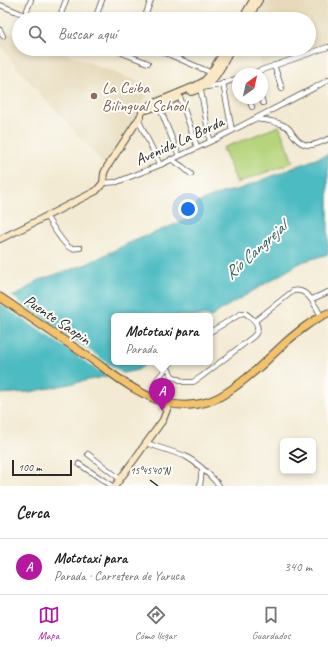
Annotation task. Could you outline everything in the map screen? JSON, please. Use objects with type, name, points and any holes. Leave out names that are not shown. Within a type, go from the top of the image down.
[{"type":"main road","name":"Puente Saopin","points":[[0,297],[143,394],[156,400],[182,406],[213,400],[225,394],[241,382],[300,330],[325,314]]},
{"type":"street","points":[[26,12],[31,0]]},
{"type":"street","points":[[62,12],[66,0]]},
{"type":"street","points":[[97,12],[102,0]]},
{"type":"street","points":[[147,12],[152,0]]},
{"type":"street","points":[[246,12],[253,0]]},
{"type":"street","points":[[252,12],[259,0]]},
{"type":"street","points":[[0,5],[18,12]]},
{"type":"street","points":[[0,30],[2,36]]},
{"type":"street","points":[[316,51],[328,47]]},
{"type":"street","points":[[131,56],[148,63]]},
{"type":"street","points":[[172,56],[213,74],[216,81],[221,84],[232,131]]},
{"type":"street","points":[[142,112],[159,106],[167,100],[200,86],[208,84],[222,56]]},
{"type":"street","points":[[213,74],[226,56]]},
{"type":"street","points":[[268,68],[302,56]]},
{"type":"street","points":[[274,66],[282,89]]},
{"type":"street","points":[[0,239],[96,191],[103,183],[104,173],[107,167],[146,108],[152,104],[180,97],[200,86],[221,84],[232,80]]},
{"type":"street","name":"Avenida La Borda","points":[[103,183],[117,182],[160,165],[232,131],[328,80]]},
{"type":"street","points":[[200,86],[210,141]]},
{"type":"street","points":[[180,97],[197,147]]},
{"type":"street","points":[[159,106],[179,156]]},
{"type":"street","points":[[138,119],[160,165]]},
{"type":"street","points":[[254,119],[281,124],[289,129],[300,144],[306,146],[318,144],[328,138]]},
{"type":"street","points":[[171,159],[191,174]]},
{"type":"street","points":[[46,216],[68,246],[72,249],[80,248]]},
{"type":"street","points":[[255,321],[293,291],[297,290],[301,291],[312,299],[325,314]]},
{"type":"street","points":[[312,299],[328,292]]},
{"type":"street","points":[[156,400],[158,393],[156,381],[167,366],[172,376],[184,382],[194,382],[258,332],[255,321],[245,312],[213,330]]},
{"type":"street","points":[[79,464],[114,486],[163,420],[169,404]]},
{"type":"street","points":[[146,443],[190,458],[219,486]]},
{"type":"street","points":[[88,454],[120,479]]},
{"type":"street","points":[[200,486],[202,468]]},
{"type":"shaded area","points":[[263,0],[328,0],[328,42],[316,47],[316,12],[257,12]]},
{"type":"shaded area","name":"La Ceiba Bilingual School","points":[[0,29],[12,33],[12,56],[73,56],[151,87],[134,120],[105,166],[14,64],[0,44]]},
{"type":"shaded area","points":[[258,56],[291,56],[262,67]]},
{"type":"green space","points":[[279,126],[293,162],[237,183],[223,148]]},
{"type":"water","name":"Río Cangrejal","points":[[328,154],[328,254],[302,262],[213,316],[213,313],[111,313],[111,365],[144,365],[138,370],[30,392],[0,394],[0,300],[17,295],[39,280],[87,264],[129,243],[186,220],[197,203],[222,193],[240,189]]},
{"type":"pier","points":[[10,295],[123,374],[108,377],[0,303],[0,298]]},
{"type":"place","name":"La Ceiba Bilingual School","points":[[94,96]]},
{"type":"place","name":"Mototaxi para","points":[[162,411]]}]
